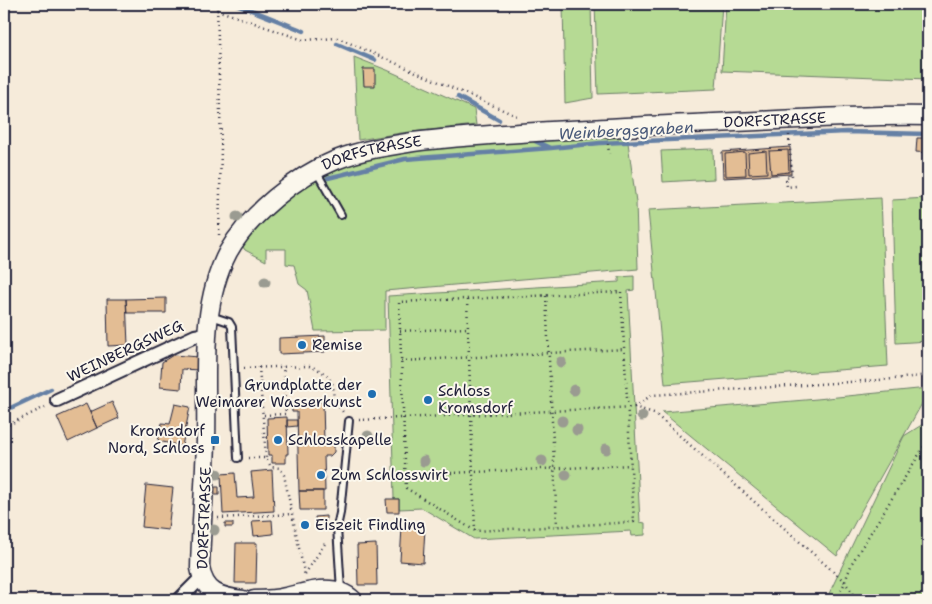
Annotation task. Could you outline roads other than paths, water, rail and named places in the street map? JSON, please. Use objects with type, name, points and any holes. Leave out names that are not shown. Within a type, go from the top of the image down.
[{"type":"street","name":"DORFSTRASSE","points":[[243,600],[217,595],[209,588],[202,577],[200,568],[206,441],[207,334],[212,295],[218,274],[229,251],[244,228],[282,193],[315,170],[337,160],[379,147],[446,138],[606,127],[788,119],[928,116]]},
{"type":"street","name":"WEINBERGSWEG","points":[[57,400],[195,336],[207,334]]},
{"type":"street","points":[[179,600],[202,577]]},
{"type":"street","points":[[254,600],[274,600],[305,583],[347,596]]},
{"type":"lane","points":[[315,170],[341,215]]},
{"type":"lane","points":[[209,316],[229,322],[232,327],[238,458]]},
{"type":"lane","points":[[347,596],[337,527],[349,421]]},
{"type":"waterway","points":[[236,4],[304,31]]},
{"type":"waterway","points":[[337,44],[375,60]]},
{"type":"waterway","points":[[458,97],[499,120]]},
{"type":"waterway","name":"Weinbergsgraben","points":[[328,178],[405,159],[600,143],[846,132],[928,134]]},
{"type":"waterway","points":[[535,141],[550,148]]},
{"type":"waterway","name":"Weinbergsgraben","points":[[4,411],[51,389]]},
{"type":"place","name":"Remise","points":[[302,345]]},
{"type":"place","name":"Grundplatte der Weimarer Wasserkunst","points":[[372,394]]},
{"type":"place","name":"Schloss Kromsdorf","points":[[428,400]]},
{"type":"place","name":"Kromsdorf Nord, Schloss","points":[[215,440]]},
{"type":"place","name":"Schlosskapelle","points":[[278,440]]},
{"type":"place","name":"Zum Schlosswirt","points":[[321,475]]},
{"type":"place","name":"Eiszeit Findling","points":[[305,525]]}]
